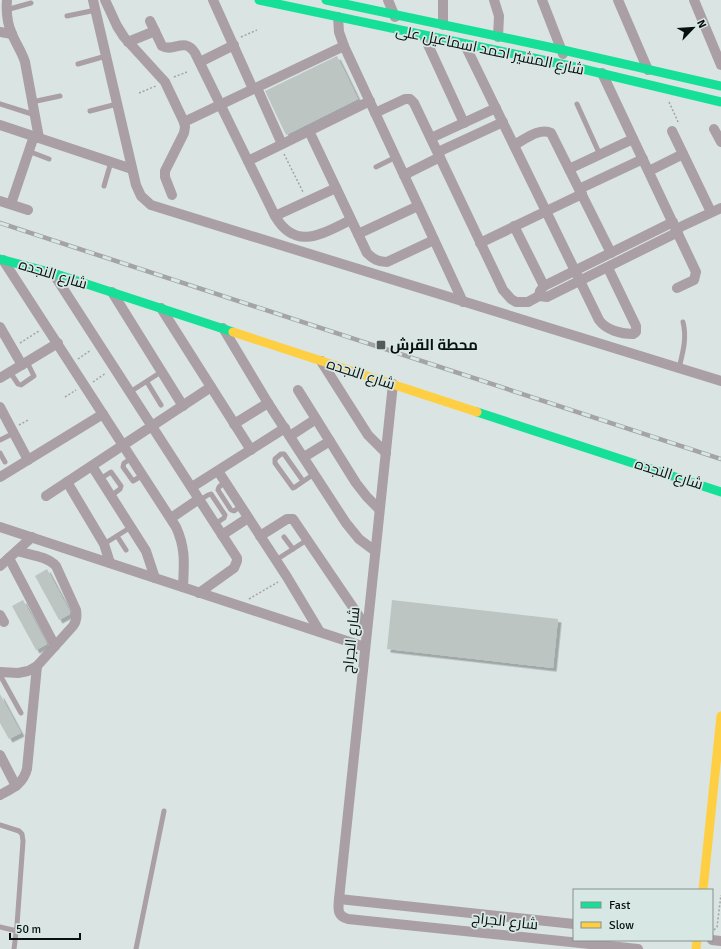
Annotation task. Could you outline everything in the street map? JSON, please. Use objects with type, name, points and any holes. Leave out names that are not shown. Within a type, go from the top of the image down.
[{"type":"main road","name":"شارع المشير احمد اسماعيل على","points":[[259,0],[465,45],[566,65],[721,102]]},
{"type":"main road","name":"شارع المشير احمد اسماعيل على","points":[[326,0],[563,50],[721,86]]},
{"type":"main road","name":"شارع النجده","points":[[2,259],[53,273],[162,308],[721,492]]},
{"type":"main road","points":[[703,889],[721,716]]},
{"type":"street","points":[[105,0],[117,26],[128,42],[165,82],[184,122],[184,133],[165,171],[165,177],[172,195]]},
{"type":"street","points":[[213,0],[281,144]]},
{"type":"street","points":[[375,0],[380,11],[384,27]]},
{"type":"street","points":[[388,0],[399,30]]},
{"type":"street","points":[[443,25],[444,0]]},
{"type":"street","points":[[494,0],[499,16],[498,37]]},
{"type":"street","points":[[542,0],[563,50],[566,65]]},
{"type":"street","points":[[618,0],[648,70]]},
{"type":"street","points":[[698,1],[721,66]]},
{"type":"street","points":[[7,5],[7,18],[12,34],[24,57],[35,115],[36,137],[28,152],[11,204]]},
{"type":"street","points":[[94,5],[136,185],[146,201],[157,208],[721,381]]},
{"type":"street","points":[[338,17],[344,46],[463,302]]},
{"type":"street","points":[[150,21],[160,44],[164,48],[180,45],[187,46],[193,50],[275,216],[283,228],[302,237],[310,237],[317,236],[351,220]]},
{"type":"street","points":[[128,42],[155,31]]},
{"type":"street","points":[[0,32],[12,34]]},
{"type":"street","points":[[424,36],[464,123]]},
{"type":"street","points":[[200,62],[233,43]]},
{"type":"street","points":[[465,45],[601,323],[611,330],[631,334],[636,332],[637,328],[608,268]]},
{"type":"street","points":[[184,122],[344,46]]},
{"type":"street","points":[[602,73],[695,270],[696,275],[694,280],[677,288]]},
{"type":"street","points":[[375,113],[402,100],[410,99],[414,103],[506,295],[516,302],[528,302],[539,296],[547,297],[608,268],[676,228]]},
{"type":"street","points":[[248,161],[370,101]]},
{"type":"street","points":[[431,138],[496,108]]},
{"type":"street","points":[[404,175],[503,122]]},
{"type":"street","points":[[0,125],[132,169]]},
{"type":"street","points":[[539,296],[540,291],[544,286],[611,253],[676,228],[716,210],[683,154],[676,128]]},
{"type":"street","points":[[714,129],[721,142]]},
{"type":"street","points":[[309,131],[367,253],[381,262],[392,260],[434,240]]},
{"type":"street","points":[[514,145],[541,132],[548,131],[553,136],[611,253]]},
{"type":"street","points":[[570,169],[634,139]]},
{"type":"street","points":[[649,171],[683,154]]},
{"type":"street","points":[[480,243],[546,211],[580,191],[643,159]]},
{"type":"street","points":[[275,216],[336,188]]},
{"type":"street","points":[[0,200],[28,210]]},
{"type":"street","points":[[358,234],[418,206]]},
{"type":"street","points":[[514,226],[544,286]]},
{"type":"street","points":[[2,259],[171,518],[180,536],[185,556],[182,587]]},
{"type":"street","points":[[53,273],[237,558],[234,568],[200,593]]},
{"type":"street","points":[[112,292],[183,406]]},
{"type":"street","points":[[162,308],[251,450]]},
{"type":"street","points":[[0,327],[24,363]]},
{"type":"street","points":[[223,328],[268,403],[352,531],[366,546],[375,551]]},
{"type":"street","points":[[607,346],[611,330]]},
{"type":"street","points":[[0,378],[58,343]]},
{"type":"street","points":[[321,361],[368,435],[386,453]]},
{"type":"street","name":"شارع الجراج","points":[[392,384],[339,899],[339,914],[341,917],[348,919],[638,949]]},
{"type":"street","points":[[46,496],[211,388]]},
{"type":"street","points":[[298,390],[362,490],[380,509]]},
{"type":"street","points":[[234,424],[268,403]]},
{"type":"street","points":[[0,407],[28,460]]},
{"type":"street","points":[[0,478],[103,414]]},
{"type":"street","points":[[192,488],[251,450],[316,419]]},
{"type":"street","points":[[304,457],[330,441]]},
{"type":"street","points":[[92,466],[146,551],[155,578]]},
{"type":"street","points":[[218,471],[287,577],[320,632]]},
{"type":"street","points":[[67,482],[104,544],[110,563]]},
{"type":"street","points":[[171,518],[200,499]]},
{"type":"street","points":[[222,535],[248,518]]},
{"type":"street","points":[[260,536],[290,518],[296,521],[367,628]]},
{"type":"street","points":[[0,527],[365,647]]},
{"type":"street","points":[[0,566],[32,537]]},
{"type":"street","points":[[0,674],[28,671],[37,666],[76,621],[76,610],[56,566],[48,559],[18,551]]},
{"type":"street","points":[[9,558],[55,646]]},
{"type":"street","points":[[0,795],[22,782],[28,768],[37,666]]},
{"type":"street","points":[[0,755],[16,786]]},
{"type":"street","name":"شارع الجراج","points":[[339,899],[573,924]]},
{"type":"street","points":[[556,941],[558,922]]},
{"type":"lane","points":[[7,5],[32,3]]},
{"type":"lane","points":[[67,16],[94,5]]},
{"type":"lane","points":[[78,64],[106,56]]},
{"type":"lane","points":[[32,102],[60,96]]},
{"type":"lane","points":[[0,104],[35,115]]},
{"type":"lane","points":[[90,111],[117,104]]},
{"type":"lane","points":[[576,104],[600,155]]},
{"type":"lane","points":[[28,152],[49,159]]},
{"type":"lane","points":[[376,167],[396,157]]},
{"type":"lane","points":[[104,186],[112,162]]},
{"type":"lane","points":[[679,368],[685,343],[683,322]]},
{"type":"lane","points":[[10,372],[18,384],[21,385],[34,376],[24,363]]},
{"type":"lane","points":[[130,392],[161,372]]},
{"type":"lane","points":[[147,382],[161,404]]},
{"type":"lane","points":[[0,440],[14,433]]},
{"type":"lane","points":[[0,453],[5,462]]},
{"type":"lane","points":[[303,482],[284,454],[281,454],[275,459],[275,463],[292,487],[295,487],[303,482],[314,474]]},
{"type":"lane","points":[[104,544],[131,527]]},
{"type":"lane","points":[[117,536],[126,550]]},
{"type":"lane","points":[[284,537],[293,549]]},
{"type":"lane","points":[[276,560],[308,539]]},
{"type":"lane","points":[[0,674],[21,713]]},
{"type":"lane","points":[[136,949],[164,811]]},
{"type":"lane","points":[[0,825],[19,831],[22,834],[23,841],[17,931],[14,949]]},
{"type":"lane","points":[[0,927],[17,931]]},
{"type":"path","points":[[233,43],[257,30]]},
{"type":"path","points":[[662,88],[676,128]]},
{"type":"path","points":[[281,144],[307,201]]},
{"type":"path","points":[[12,347],[47,326]]},
{"type":"path","points":[[71,364],[100,345]]},
{"type":"path","points":[[65,397],[114,368]]},
{"type":"path","points":[[238,605],[287,577]]},
{"type":"path","points":[[713,930],[717,927],[721,895]]},
{"type":"building","points":[[337,56],[358,99],[286,135],[265,91]]},
{"type":"building","points":[[47,569],[70,612],[70,614],[59,620],[35,576]]},
{"type":"building","points":[[23,600],[47,644],[36,650],[12,606]]},
{"type":"building","points":[[392,600],[558,619],[553,668],[387,649]]},
{"type":"building","points":[[0,694],[21,733],[9,739],[0,723]]},
{"type":"railway","points":[[0,223],[721,459]]},
{"type":"traffic: fast","points":[[259,0],[566,65],[721,102]]},
{"type":"traffic: fast","points":[[326,0],[563,50],[721,86]]},
{"type":"traffic: fast","points":[[0,259],[53,273],[233,332]]},
{"type":"traffic: fast","points":[[477,412],[721,492]]},
{"type":"traffic: slow","points":[[233,332],[477,412]]},
{"type":"traffic: slow","points":[[703,889],[721,716]]},
{"type":"traffic: slow","points":[[696,949],[697,941]]},
{"type":"place","name":"محطة القرش","points":[[381,345]]}]
